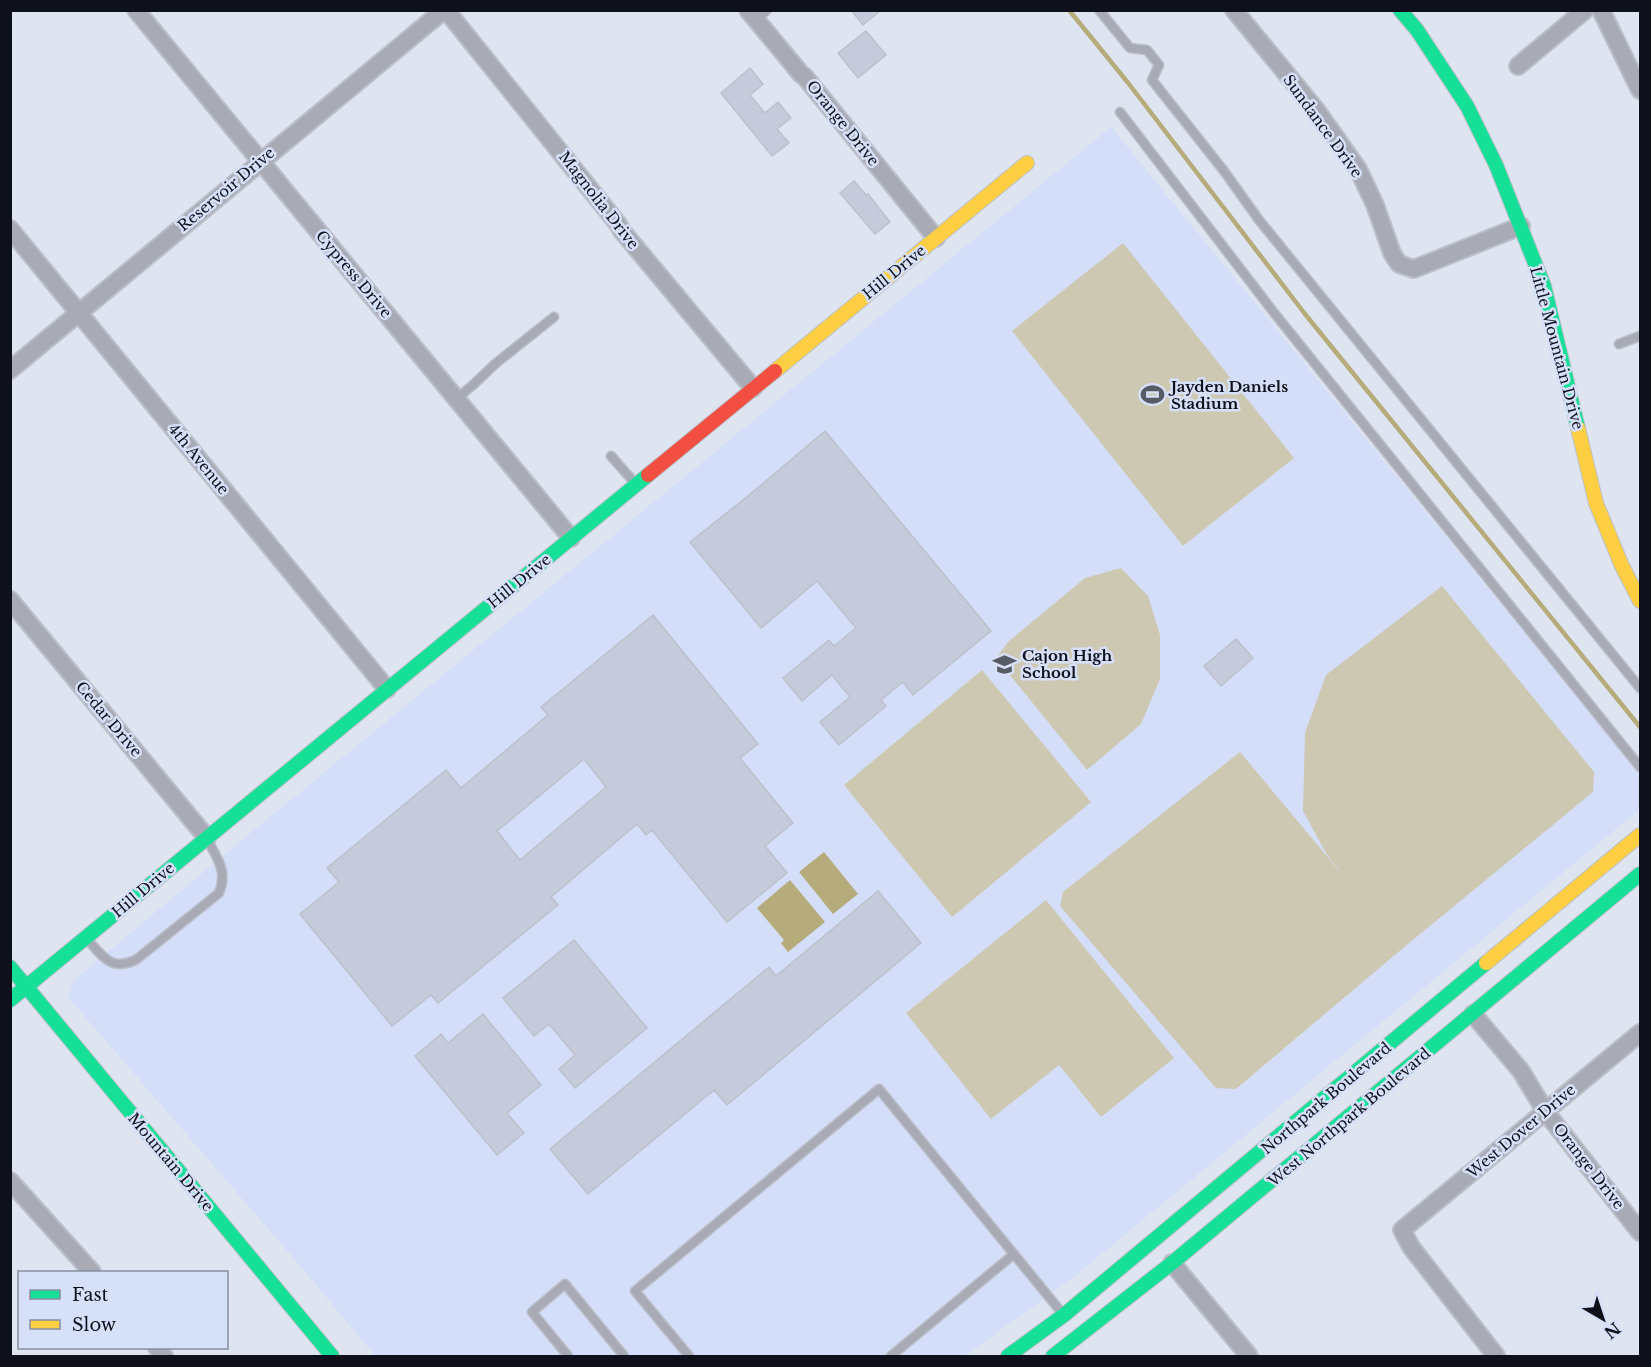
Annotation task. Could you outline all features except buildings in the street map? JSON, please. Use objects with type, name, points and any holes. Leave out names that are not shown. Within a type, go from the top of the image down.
[{"type":"main road","name":"Little Mountain Drive","points":[[1400,10],[1417,30],[1467,106],[1496,165],[1521,226],[1544,286],[1596,503],[1622,566],[1641,601]]},
{"type":"main road","name":"Hill Drive","points":[[10,1000],[1027,163]]},
{"type":"main road","name":"Northpark Boulevard","points":[[1008,1356],[1064,1316],[1464,1002],[1641,835]]},
{"type":"main road","name":"West Northpark Boulevard","points":[[1053,1356],[1172,1263],[1464,1002],[1641,873]]},
{"type":"main road","name":"Mountain Drive","points":[[10,967],[332,1356]]},
{"type":"street","name":"Cypress Drive","points":[[136,10],[571,538]]},
{"type":"street","name":"Reservoir Drive","points":[[10,370],[445,10]]},
{"type":"street","name":"Magnolia Drive","points":[[445,10],[622,231],[753,388]]},
{"type":"street","name":"Sundance Drive","points":[[1234,10],[1317,111],[1358,170],[1375,205],[1392,253],[1400,264],[1413,269],[1521,226]]},
{"type":"street","points":[[1518,66],[1586,10]]},
{"type":"street","points":[[1601,10],[1641,90]]},
{"type":"street","name":"Orange Drive","points":[[757,14],[805,77],[936,238]]},
{"type":"street","name":"4th Avenue","points":[[10,229],[387,689]]},
{"type":"street","name":"Cedar Drive","points":[[11,601],[207,838]]},
{"type":"street","name":"Orange Drive","points":[[1464,1002],[1521,1071],[1545,1111],[1641,1232]]},
{"type":"street","name":"West Dover Drive","points":[[1496,1356],[1411,1247],[1402,1230],[1641,1033]]},
{"type":"street","points":[[10,1182],[91,1271]]},
{"type":"street","points":[[1172,1263],[1249,1356]]},
{"type":"lane","points":[[1099,10],[1130,48],[1147,50],[1159,65],[1152,80],[1224,171],[1259,220],[1641,688]]},
{"type":"lane","points":[[1120,112],[1275,314],[1641,767]]},
{"type":"lane","points":[[456,399],[495,364],[554,317]]},
{"type":"lane","points":[[1619,344],[1641,336]]},
{"type":"lane","points":[[611,456],[637,484]]},
{"type":"lane","points":[[86,938],[105,959],[118,965],[126,965],[137,960],[219,893],[223,884],[223,873],[207,838]]},
{"type":"lane","points":[[689,1356],[635,1291],[879,1089],[1064,1316]]},
{"type":"lane","points":[[891,1356],[1014,1254]]},
{"type":"lane","points":[[568,1356],[532,1312],[566,1284],[624,1356]]},
{"type":"shaded area","name":"Cajon High School","points":[[1111,127],[1640,774],[1640,809],[1075,1276],[965,1356],[375,1356],[68,997],[74,980]]},
{"type":"shaded area","name":"Jayden Daniels Stadium","points":[[1123,243],[1294,458],[1183,546],[1012,331]]},
{"type":"shaded area","points":[[1121,568],[1148,596],[1160,635],[1160,679],[1141,724],[1087,770],[996,658],[1008,642],[1085,578]]},
{"type":"shaded area","points":[[1442,586],[1594,772],[1593,792],[1236,1089],[1216,1088],[1060,906],[1063,892],[1240,752],[1351,885],[1327,855],[1303,811],[1305,733],[1326,675]]},
{"type":"shaded area","points":[[982,670],[1091,802],[952,917],[844,785]]},
{"type":"shaded area","points":[[824,852],[858,894],[833,914],[799,872]]},
{"type":"shaded area","points":[[790,880],[825,922],[788,952],[781,943],[784,940],[757,908]]},
{"type":"shaded area","points":[[1046,900],[1174,1058],[1101,1117],[1059,1065],[991,1119],[906,1013]]},
{"type":"waterway","points":[[1069,10],[1129,84],[1305,314],[1640,727]]},
{"type":"traffic: fast","points":[[1400,10],[1417,30],[1467,106],[1496,165],[1544,286],[1578,428]]},
{"type":"traffic: fast","points":[[10,1000],[648,475]]},
{"type":"traffic: fast","points":[[1053,1356],[1172,1263],[1640,874]]},
{"type":"traffic: fast","points":[[1008,1356],[1064,1315],[1486,963]]},
{"type":"traffic: fast","points":[[10,967],[332,1356]]},
{"type":"traffic: slow","points":[[775,371],[1027,163]]},
{"type":"traffic: slow","points":[[1578,428],[1596,503],[1622,566],[1640,601]]},
{"type":"traffic: slow","points":[[1486,963],[1640,835]]},
{"type":"traffic: jam","points":[[648,475],[775,371]]},
{"type":"place","name":"Jayden Daniels Stadium","points":[[1153,395]]},
{"type":"place","name":"Cajon High School","points":[[1004,664]]}]
